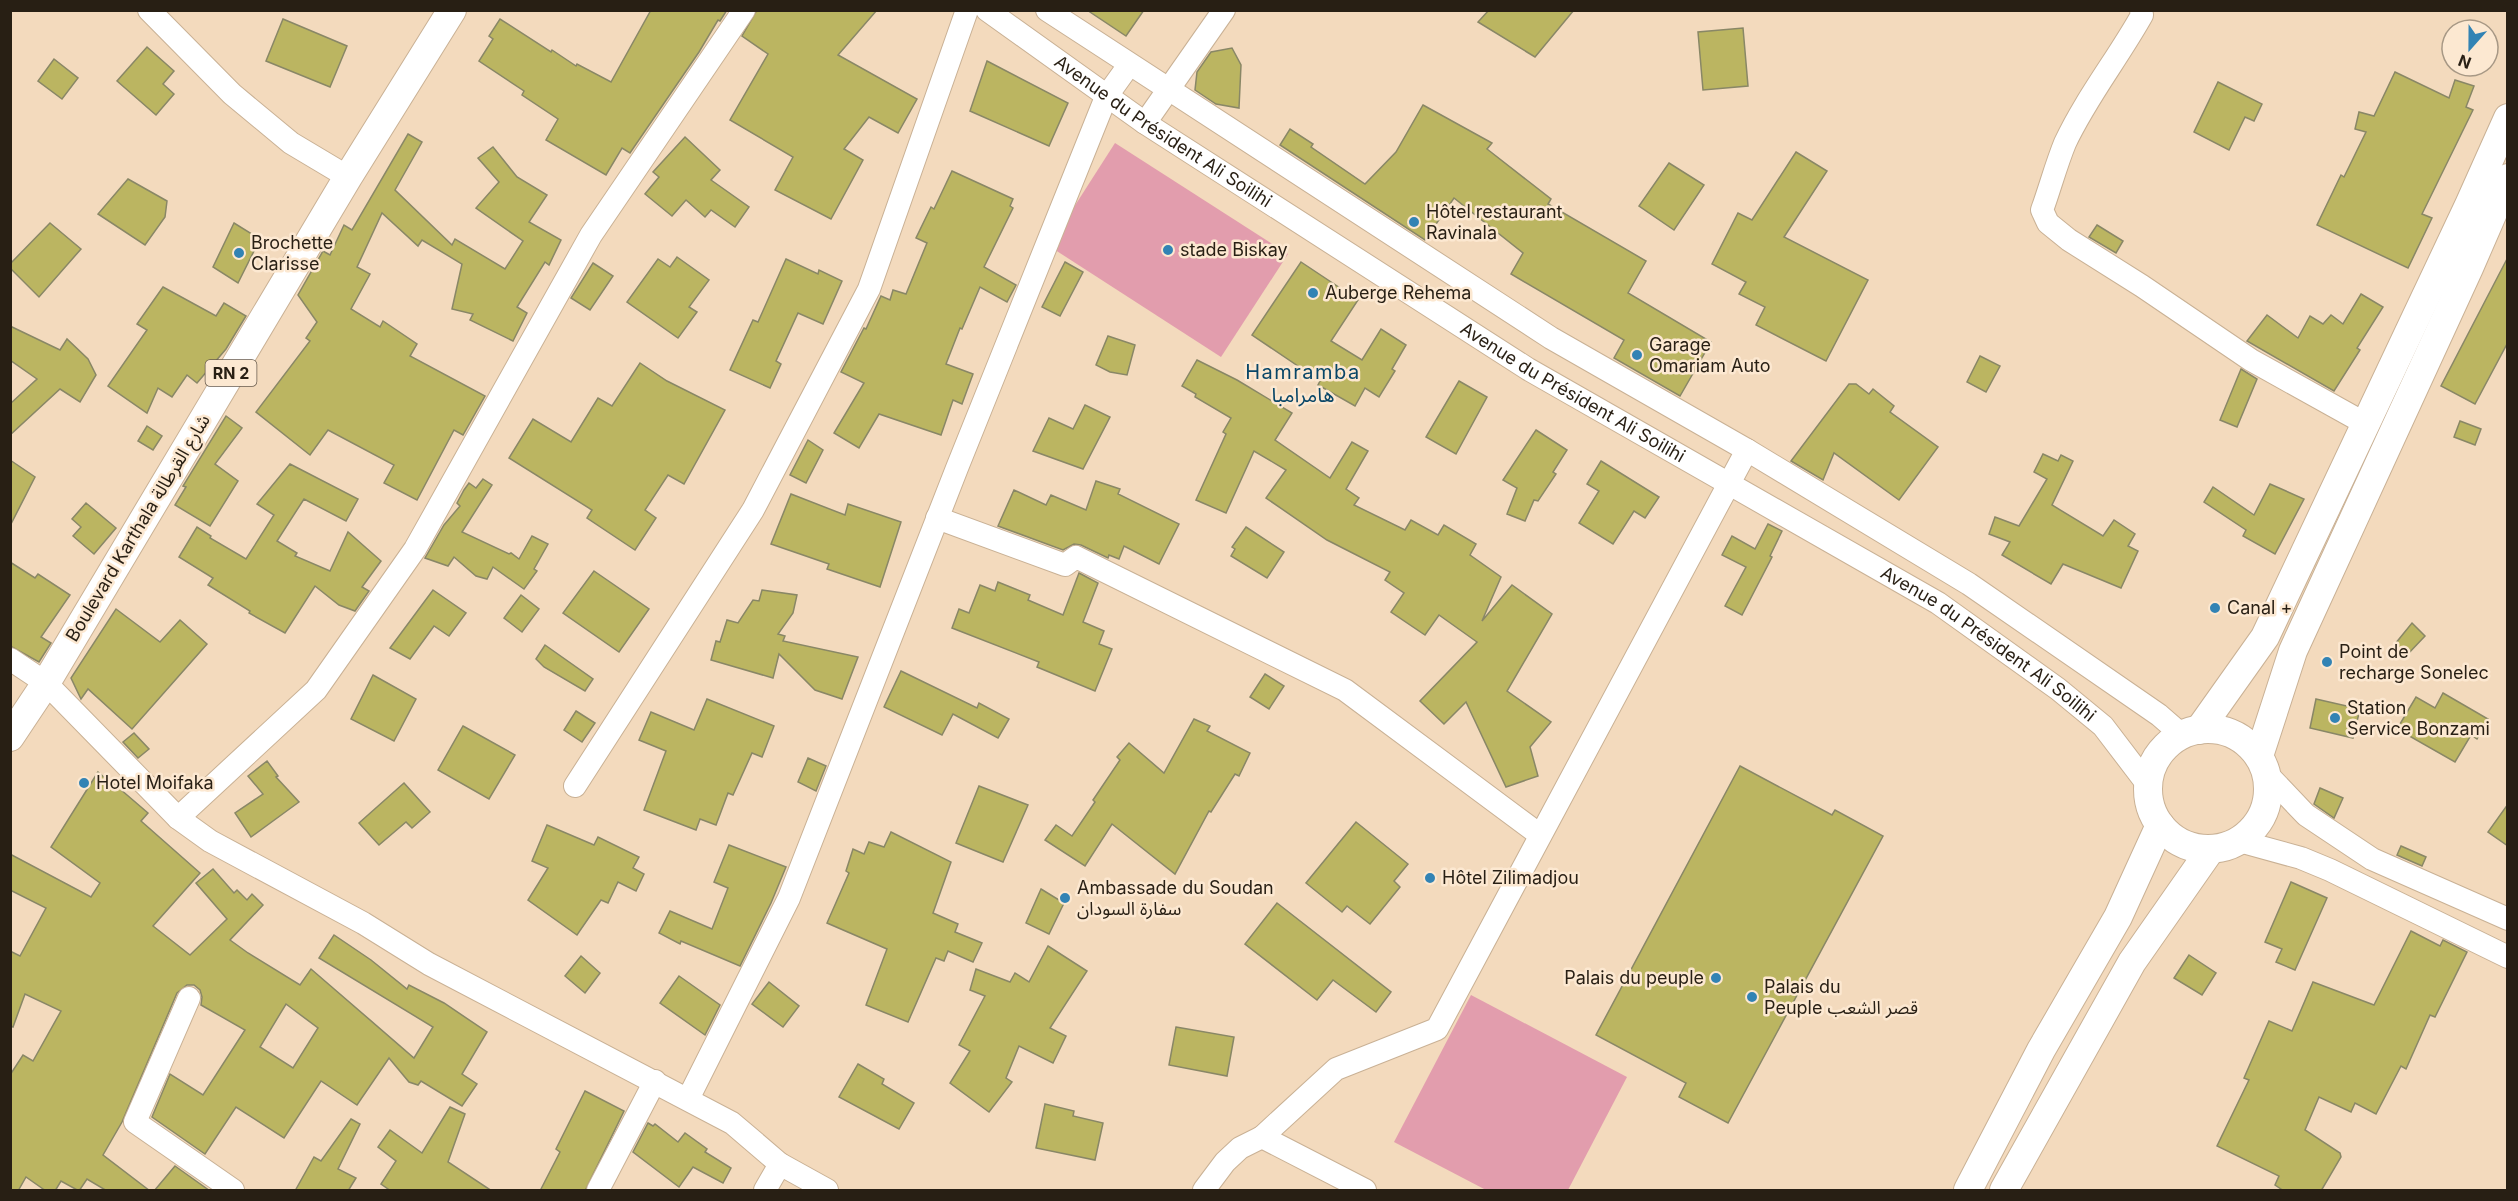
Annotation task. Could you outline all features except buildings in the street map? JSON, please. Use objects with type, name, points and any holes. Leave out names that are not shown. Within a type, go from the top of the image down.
[{"type":"main road","name":"Boulevard Karthala شارع القرطالة","points":[[10,737],[46,683],[348,177],[452,10]]},
{"type":"main road","points":[[2191,732],[2216,730],[2232,735],[2247,743],[2263,765],[2269,793],[2264,812],[2254,829],[2239,841],[2225,847],[2211,849],[2182,843],[2160,825],[2151,806],[2148,785],[2151,770],[2158,755],[2169,744],[2191,732],[2265,637],[2366,424],[2489,216],[2508,118]]},
{"type":"main road","points":[[2263,765],[2293,651],[2508,178]]},
{"type":"main road","points":[[1968,1191],[2041,1050],[2118,916],[2160,825]]},
{"type":"main road","points":[[2004,1191],[2132,962],[2211,849]]},
{"type":"street","points":[[148,10],[232,94],[291,143],[348,177]]},
{"type":"street","points":[[178,818],[316,690],[415,549],[591,235],[744,10]]},
{"type":"street","points":[[575,786],[753,510],[869,289],[967,10]]},
{"type":"street","name":"Avenue du Président Ali Soilihi","points":[[987,10],[1145,123],[1528,369],[1938,603],[2058,689],[2103,726],[2148,785]]},
{"type":"street","name":"Avenue du Président Ali Soilihi","points":[[1047,10],[1551,338],[1747,450],[1969,584],[2159,715],[2191,732]]},
{"type":"street","points":[[1145,123],[1224,10]]},
{"type":"street","points":[[2141,10],[2142,15],[2066,143],[2042,210],[2048,223],[2069,240],[2251,360],[2366,424]]},
{"type":"street","points":[[688,1099],[789,898],[937,518],[1106,97],[1129,65]]},
{"type":"street","points":[[1204,1191],[1225,1162],[1240,1148],[1262,1137],[1336,1069],[1437,1029],[1747,450]]},
{"type":"street","points":[[937,518],[1065,565],[1076,557],[1345,690],[1540,836]]},
{"type":"street","points":[[10,659],[46,683],[178,818],[210,841],[363,923],[429,964],[732,1123],[780,1164],[826,1191]]},
{"type":"street","points":[[2263,765],[2306,815],[2372,859],[2508,919]]},
{"type":"street","points":[[2239,841],[2301,858],[2330,870],[2508,957]]},
{"type":"street","points":[[189,998],[135,1122],[233,1191]]},
{"type":"street","points":[[598,1191],[655,1081]]},
{"type":"street","points":[[1262,1137],[1365,1191]]},
{"type":"street","points":[[765,1191],[780,1164]]},
{"type":"shaded area","name":"stade Biskay","points":[[1115,143],[1288,254],[1221,357],[1049,246]]},
{"type":"shaded area","points":[[1471,995],[1627,1077],[1568,1190],[1486,1190],[1394,1142]]},
{"type":"place","name":"Hôtel restaurant Ravinala","points":[[1414,222]]},
{"type":"place","name":"stade Biskay","points":[[1168,250]]},
{"type":"place","name":"Brochette Clarisse","points":[[239,253]]},
{"type":"place","name":"Auberge Rehema","points":[[1313,293]]},
{"type":"place","name":"Garage Omariam Auto","points":[[1637,355]]},
{"type":"place","name":"Canal +","points":[[2215,608]]},
{"type":"place","name":"Point de recharge Sonelec","points":[[2327,662]]},
{"type":"place","name":"Station Service Bonzami","points":[[2335,718]]},
{"type":"place","name":"Hotel Moifaka","points":[[84,783]]},
{"type":"place","name":"Hôtel Zilimadjou","points":[[1430,878]]},
{"type":"place","name":"Ambassade du Soudan سفارة السودان","points":[[1065,898]]},
{"type":"place","name":"Palais du peuple","points":[[1716,978]]},
{"type":"place","name":"Palais du Peuple قصر الشعب","points":[[1752,997]]},
{"type":"district","name":"Hamramba هامرامبا","points":[[1303,384]]}]
